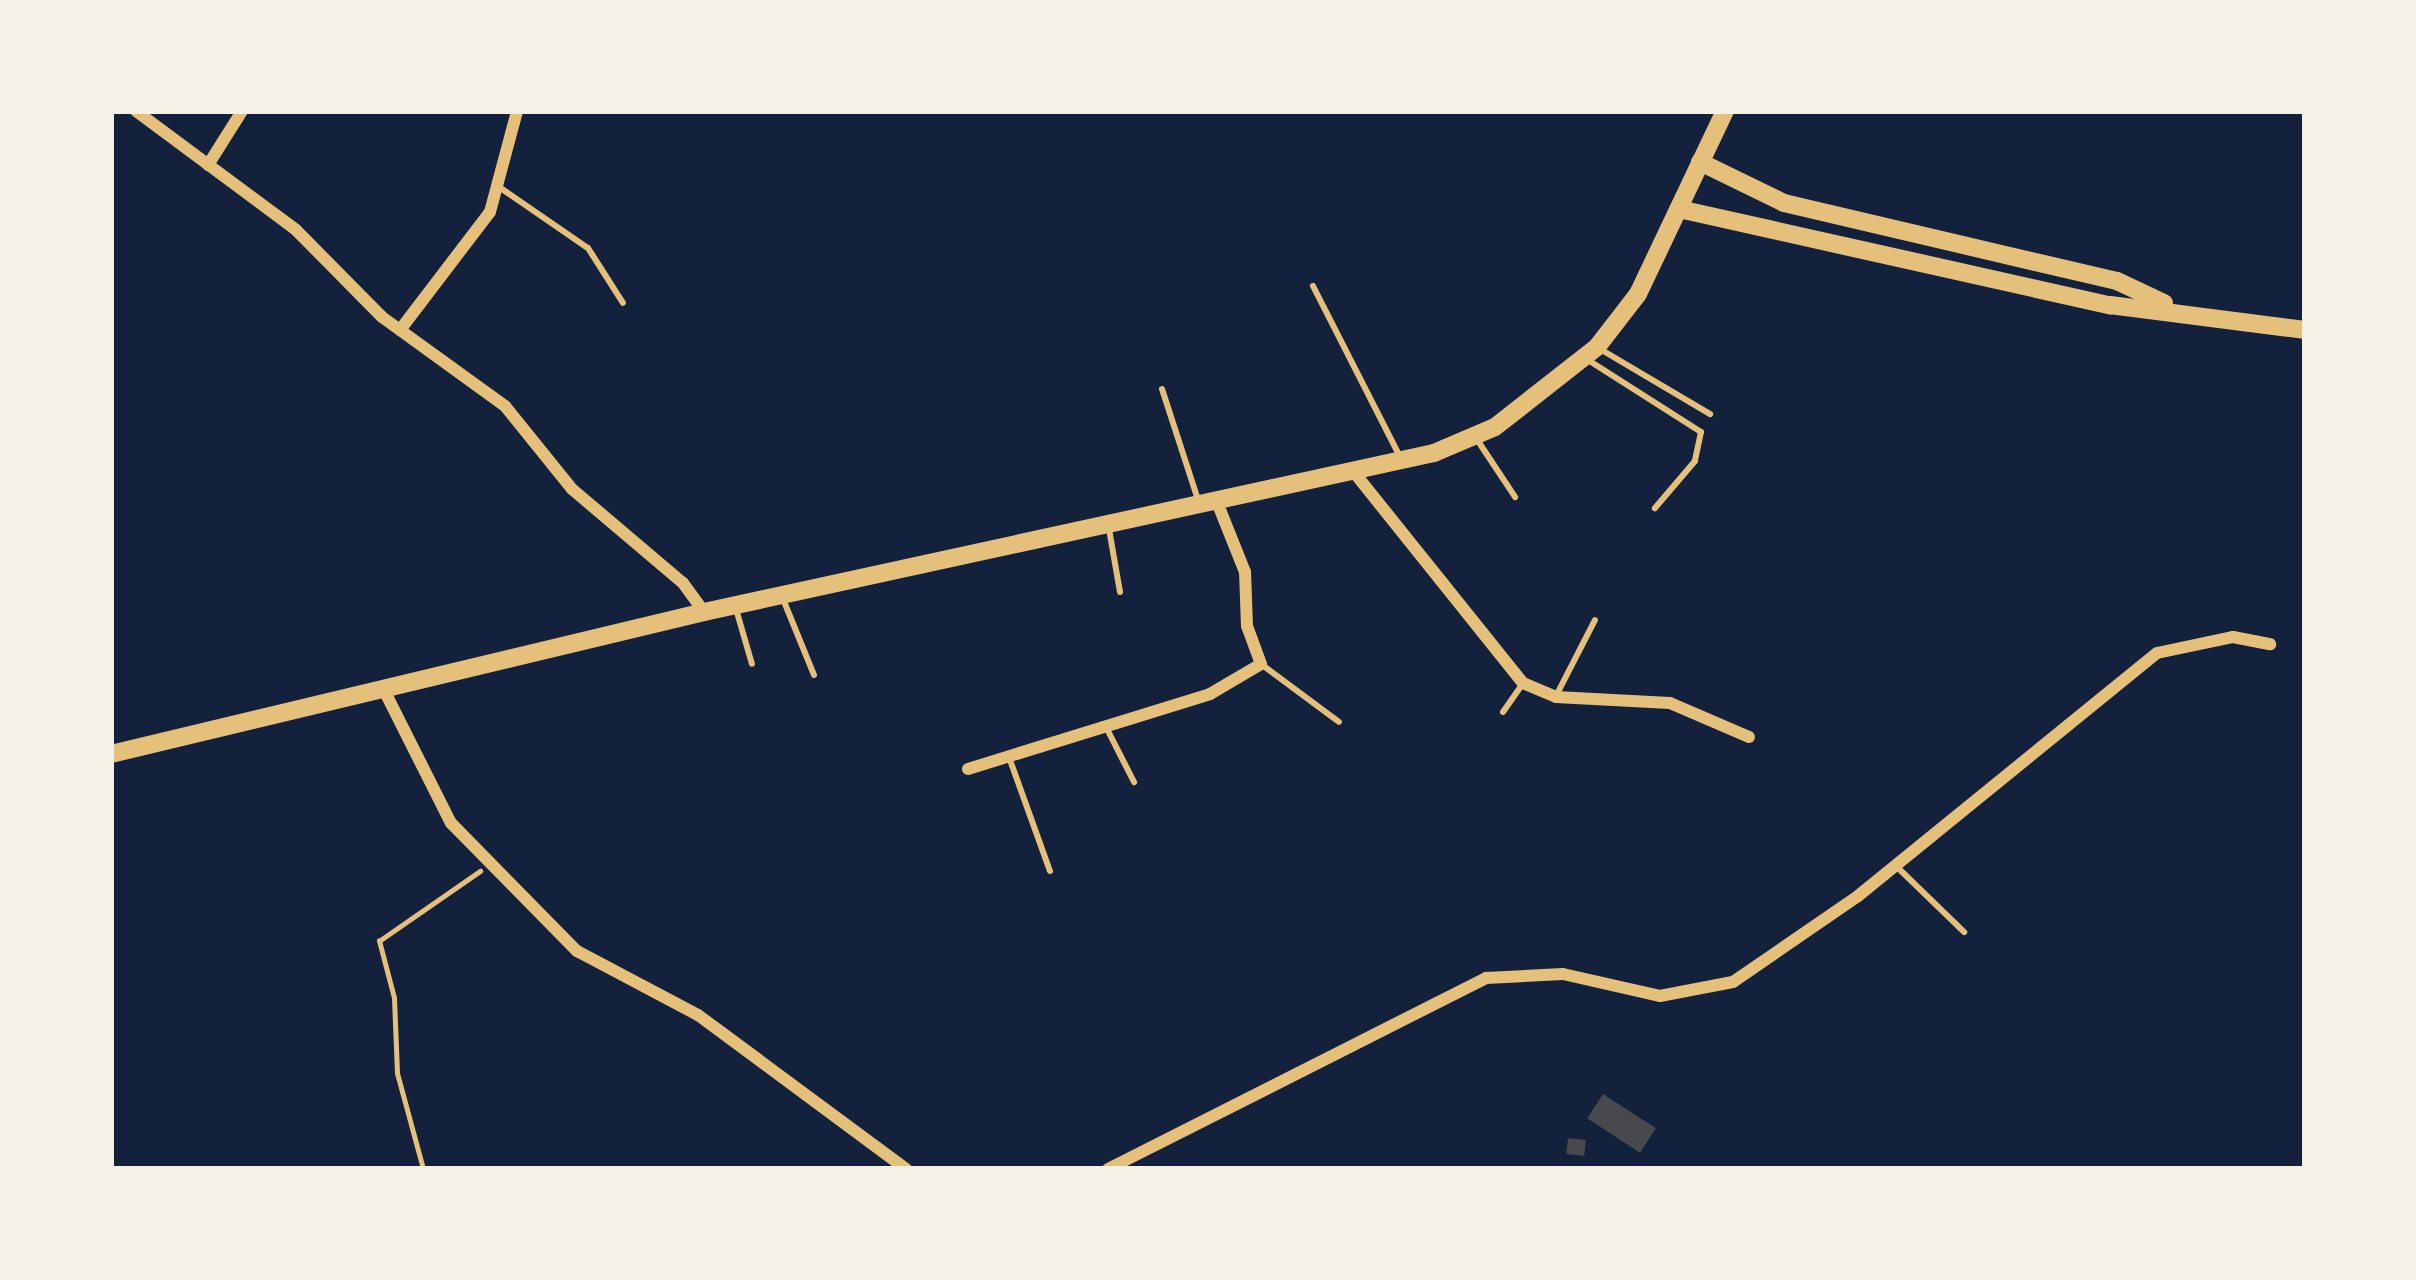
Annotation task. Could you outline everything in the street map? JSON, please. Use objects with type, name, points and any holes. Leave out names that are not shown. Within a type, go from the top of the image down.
[{"type":"highway","points":[[111,754],[704,612],[1401,460],[1474,435],[1591,352],[1639,294],[1725,111]]},
{"type":"highway","points":[[1700,162],[1784,203],[2117,281],[2174,307]]},
{"type":"highway","points":[[1679,209],[2110,305],[2174,307],[2305,329]]},
{"type":"street","points":[[136,111],[296,230],[400,330],[505,406],[562,479],[683,583],[704,612]]},
{"type":"street","points":[[208,164],[242,111]]},
{"type":"street","points":[[400,330],[502,190],[517,111]]},
{"type":"street","points":[[1353,471],[1523,683],[1556,697],[1670,703],[1750,737]]},
{"type":"street","points":[[968,769],[1210,694],[1261,664],[1248,633],[1245,572],[1209,504]]},
{"type":"street","points":[[1108,1169],[1135,1166],[1486,978],[1563,974],[1660,996],[1733,982],[1896,866],[2157,653],[2189,640],[2270,644]]},
{"type":"street","points":[[384,690],[439,804],[488,862],[577,951],[698,1016],[907,1169]]},
{"type":"lane","points":[[502,190],[588,248],[623,303]]},
{"type":"lane","points":[[1313,286],[1401,460]]},
{"type":"lane","points":[[1591,352],[1710,414]]},
{"type":"lane","points":[[1591,352],[1700,432],[1695,461],[1655,508]]},
{"type":"lane","points":[[1162,389],[1209,504]]},
{"type":"lane","points":[[1474,435],[1515,496]]},
{"type":"lane","points":[[1108,526],[1120,592]]},
{"type":"lane","points":[[782,596],[814,675]]},
{"type":"lane","points":[[735,606],[752,664]]},
{"type":"lane","points":[[1556,697],[1595,620]]},
{"type":"lane","points":[[1261,664],[1339,722]]},
{"type":"lane","points":[[1503,712],[1523,683]]},
{"type":"lane","points":[[1106,727],[1134,782]]},
{"type":"lane","points":[[1009,756],[1050,871]]},
{"type":"lane","points":[[1896,866],[1964,932]]},
{"type":"path","points":[[423,1169],[398,1073],[394,998],[379,941],[488,862]]},
{"type":"building","points":[[1603,1094],[1656,1128],[1640,1153],[1587,1118]]},
{"type":"building","points":[[1568,1138],[1586,1140],[1584,1156],[1566,1154]]}]
